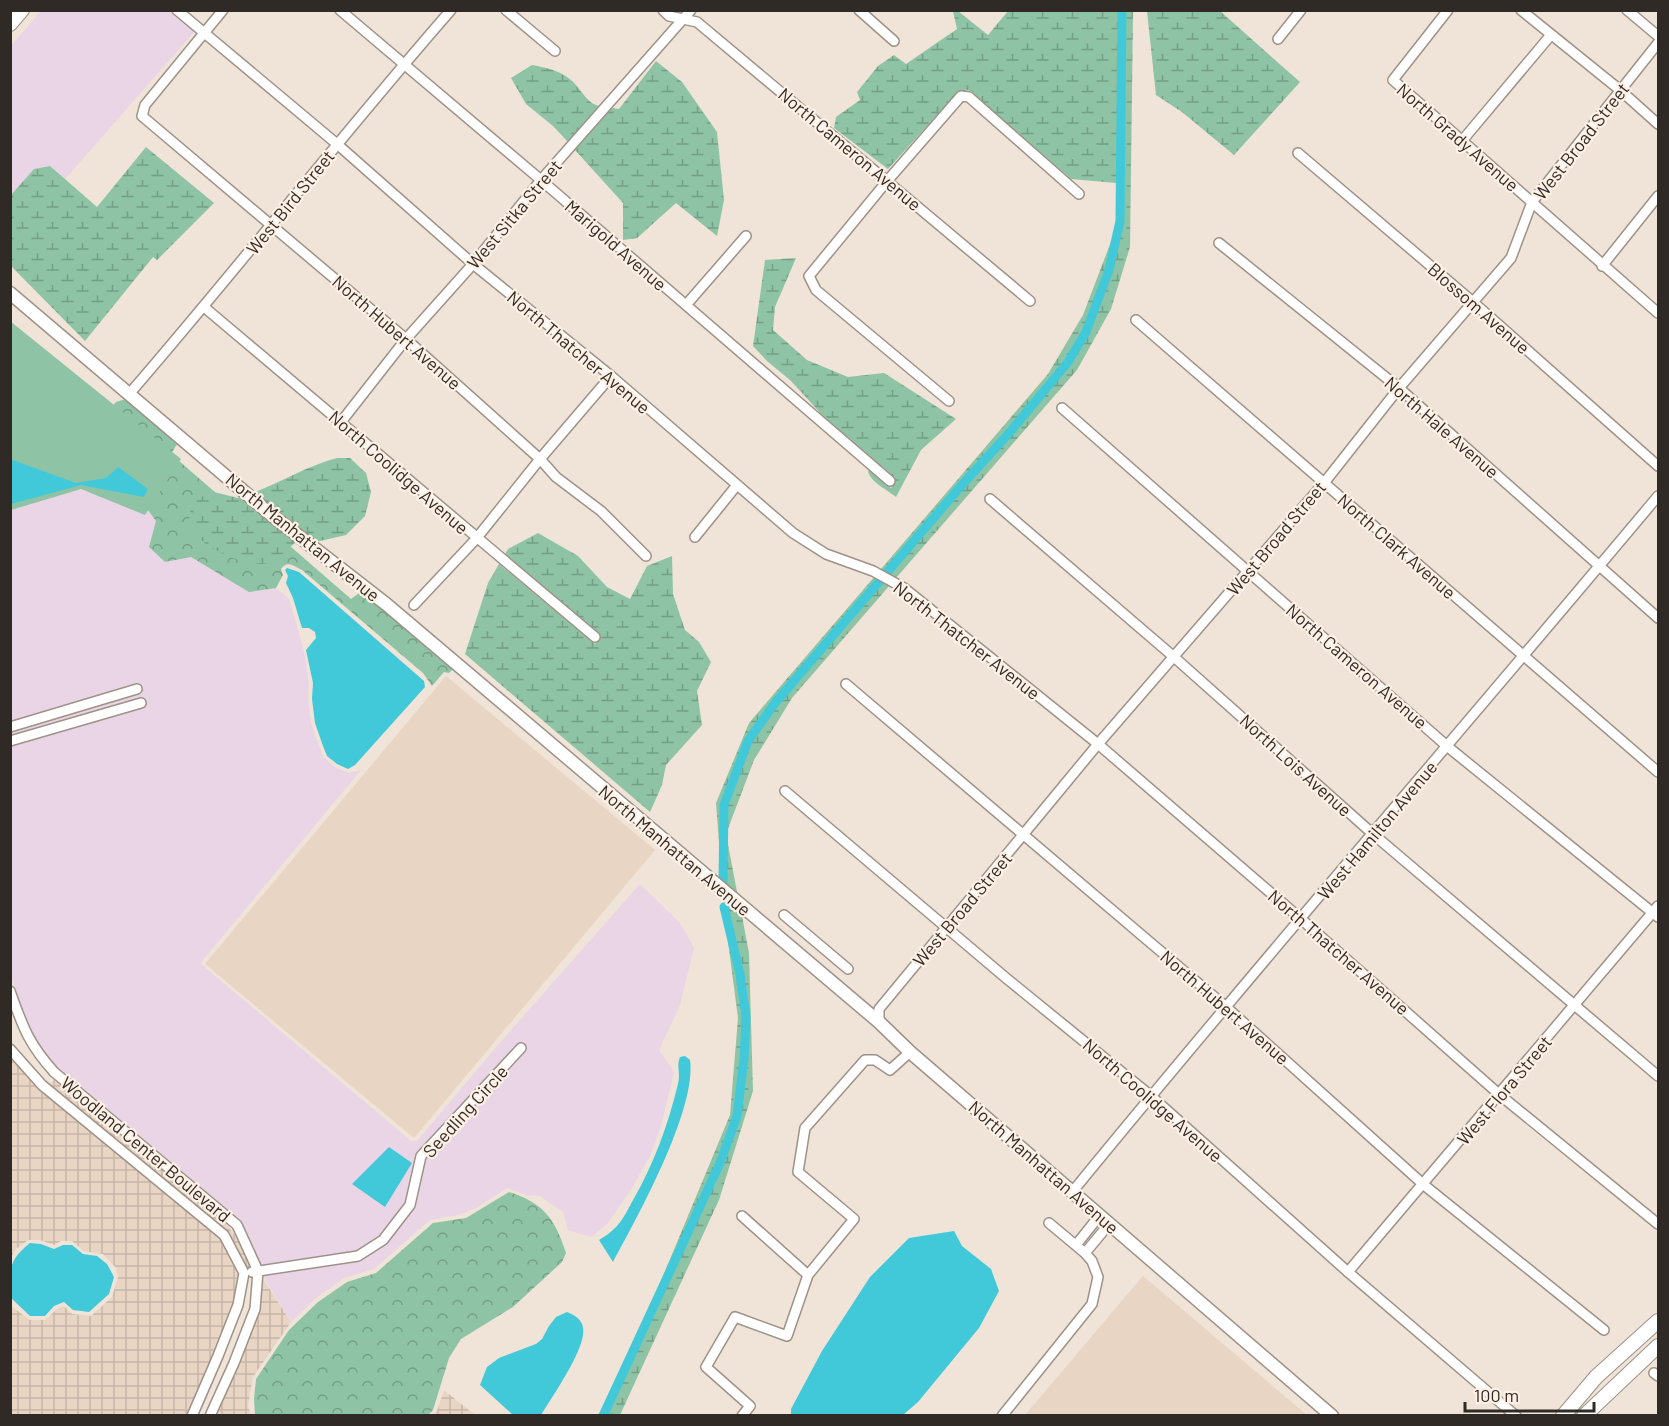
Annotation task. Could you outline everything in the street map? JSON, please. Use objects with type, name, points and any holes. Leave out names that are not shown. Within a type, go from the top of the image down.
[{"type":"main road","points":[[10,24],[22,10]]},
{"type":"main road","points":[[1563,1416],[1596,1377],[1659,1321]]},
{"type":"main road","points":[[1584,1416],[1659,1346]]},
{"type":"street","name":"North Thatcher Avenue","points":[[177,10],[338,144],[473,264],[611,376],[794,533],[826,554],[888,578],[921,601],[1098,744],[1500,1095],[1659,1224]]},
{"type":"street","points":[[205,32],[223,10]]},
{"type":"street","name":"Marigold Avenue","points":[[340,10],[890,481]]},
{"type":"street","name":"West Bird Street","points":[[130,393],[204,308],[271,224],[451,10]]},
{"type":"street","points":[[506,10],[555,51]]},
{"type":"street","name":"North Cameron Avenue","points":[[663,10],[669,16],[689,14],[1030,301]]},
{"type":"street","points":[[859,10],[894,41]]},
{"type":"street","points":[[1278,39],[1301,10]]},
{"type":"street","name":"North Grady Avenue","points":[[1448,10],[1393,80],[1461,142],[1533,202],[1602,266],[1659,313]]},
{"type":"street","points":[[1521,10],[1659,124]]},
{"type":"street","points":[[1627,10],[1659,36]]},
{"type":"street","name":"West Sitka Street","points":[[341,422],[406,339],[473,264],[541,180],[689,14]]},
{"type":"street","name":"North Hubert Avenue","points":[[205,32],[146,105],[142,116],[406,339],[573,491],[601,511],[646,556]]},
{"type":"street","points":[[1461,142],[1550,36]]},
{"type":"street","name":"West Broad Street","points":[[879,1022],[879,1009],[1098,744],[1324,483],[1399,388],[1511,258],[1533,202],[1659,43]]},
{"type":"street","points":[[949,401],[816,290],[809,276],[961,96],[969,97],[1079,194]]},
{"type":"street","name":"Blossom Avenue","points":[[1298,153],[1659,466]]},
{"type":"street","points":[[1602,266],[1659,196]]},
{"type":"street","points":[[686,305],[746,236]]},
{"type":"street","name":"North Hale Avenue","points":[[1219,243],[1399,388],[1659,618]]},
{"type":"street","name":"North Manhattan Avenue","points":[[10,293],[268,513],[386,604],[879,1022],[910,1052],[1074,1191],[1332,1416]]},
{"type":"street","name":"North Coolidge Avenue","points":[[204,308],[595,637]]},
{"type":"street","name":"North Clark Avenue","points":[[1136,320],[1659,772]]},
{"type":"street","points":[[414,605],[476,539],[611,376]]},
{"type":"street","name":"North Cameron Avenue","points":[[1062,408],[1448,747],[1657,911]]},
{"type":"street","points":[[695,537],[737,485]]},
{"type":"street","name":"West Hamilton Avenue","points":[[1074,1191],[1225,1006],[1448,747],[1659,496]]},
{"type":"street","name":"North Lois Avenue","points":[[990,499],[1174,657],[1373,834],[1659,1076]]},
{"type":"street","name":"North Hubert Avenue","points":[[846,684],[1225,1006],[1424,1185],[1604,1329]]},
{"type":"street","points":[[10,727],[137,689]]},
{"type":"street","points":[[10,741],[141,703]]},
{"type":"street","name":"North Coolidge Avenue","points":[[785,791],[1151,1096],[1348,1272],[1516,1416]]},
{"type":"street","name":"West Flora Street","points":[[1348,1272],[1657,911]]},
{"type":"street","points":[[784,915],[848,969]]},
{"type":"street","points":[[802,958],[816,942]]},
{"type":"street","name":"Woodland Center Boulevard","points":[[10,991],[25,1034],[54,1072],[237,1226],[258,1272],[255,1309],[210,1416]]},
{"type":"street","name":"Woodland Center Boulevard","points":[[10,1048],[42,1084],[224,1235],[244,1273]]},
{"type":"street","name":"Seedling Circle","points":[[244,1273],[358,1256],[383,1240],[410,1204],[421,1156],[521,1048]]},
{"type":"street","points":[[742,1416],[750,1406],[706,1367],[735,1317],[787,1336],[808,1275],[854,1219],[798,1172],[805,1128],[865,1060],[875,1060],[890,1070],[910,1052]]},
{"type":"street","points":[[42,1084],[54,1072]]},
{"type":"street","points":[[742,1216],[808,1275]]},
{"type":"street","points":[[1076,1245],[1105,1219]]},
{"type":"street","points":[[1085,1253],[1105,1219]]},
{"type":"street","points":[[1002,1416],[1092,1304],[1098,1277],[1096,1270],[1085,1253],[1049,1223]]},
{"type":"street","points":[[192,1416],[238,1305],[244,1273]]},
{"type":"shaded area","points":[[41,11],[170,11],[195,31],[65,179],[50,166],[34,169],[11,195],[11,46]]},
{"type":"shaded area","points":[[82,489],[145,506],[156,521],[191,557],[249,591],[276,588],[289,599],[303,647],[309,683],[311,723],[323,757],[336,768],[349,773],[361,770],[201,964],[411,1141],[417,1141],[497,1046],[640,884],[680,923],[694,948],[680,1005],[659,1050],[674,1072],[661,1126],[650,1156],[632,1188],[607,1224],[591,1237],[568,1230],[563,1212],[538,1195],[529,1196],[507,1188],[476,1208],[458,1215],[430,1220],[374,1269],[344,1278],[316,1298],[291,1322],[263,1276],[360,1261],[386,1244],[414,1206],[425,1158],[528,1048],[520,1042],[417,1152],[405,1202],[380,1236],[356,1252],[261,1266],[240,1222],[57,1069],[42,1052],[30,1033],[11,976],[11,746],[147,706],[143,697],[11,736],[11,732],[143,692],[139,683],[11,722],[11,508]]},
{"type":"shaded area","points":[[446,676],[655,850],[414,1138],[205,964]]},
{"type":"shaded area","points":[[10,1055],[221,1238],[239,1273],[233,1303],[214,1354],[186,1415],[11,1415],[11,1306],[30,1320],[45,1320],[64,1306],[72,1314],[91,1316],[112,1297],[118,1277],[117,1269],[103,1254],[84,1251],[72,1241],[61,1241],[54,1245],[40,1240],[28,1240],[16,1249],[11,1257]]},
{"type":"shaded area","points":[[55,1079],[220,1216],[240,1242],[251,1267],[247,1268],[227,1232],[49,1085]]},
{"type":"shaded area","points":[[1143,1276],[1307,1415],[1025,1415]]},
{"type":"shaded area","points":[[262,1277],[291,1322],[253,1377],[248,1406],[251,1415],[216,1416],[239,1365],[259,1311]]},
{"type":"shaded area","points":[[444,1390],[475,1415],[433,1415],[437,1411]]},
{"type":"green space","points":[[953,11],[958,11],[988,35],[1008,11],[1133,11],[1130,247],[1111,309],[1077,370],[896,578],[881,569],[1048,374],[1083,315],[1117,226],[1116,183],[1071,179],[968,90],[957,93],[888,169],[834,128],[836,117],[860,100],[857,92],[878,66],[894,55],[906,64],[957,29]]},
{"type":"green space","points":[[1147,11],[1220,11],[1300,82],[1234,155],[1182,112],[1156,95]]},
{"type":"green space","points":[[656,61],[682,82],[717,132],[724,200],[717,236],[676,203],[637,238],[623,240],[623,203],[575,150],[612,108],[619,109]]},
{"type":"green space","points":[[532,65],[563,74],[588,99],[600,106],[568,142],[553,126],[526,104],[511,78]]},
{"type":"green space","points":[[146,147],[214,203],[157,260],[153,257],[85,341],[11,266],[11,195],[34,169],[50,166],[97,207]]},
{"type":"green space","points":[[796,258],[775,307],[773,330],[807,360],[848,377],[884,373],[956,419],[921,450],[896,497],[874,481],[868,468],[891,488],[896,481],[826,419],[790,380],[753,346],[765,260]]},
{"type":"green space","points":[[10,321],[181,459],[145,515],[81,489],[11,510]]},
{"type":"green space","points":[[10,356],[97,426],[116,402],[129,398],[179,441],[171,454],[281,555],[290,546],[351,599],[362,591],[453,669],[449,673],[444,672],[432,686],[423,673],[302,570],[291,565],[286,565],[281,569],[283,575],[276,588],[249,592],[191,557],[165,562],[149,547],[156,521],[145,506]]},
{"type":"green space","points":[[337,458],[350,458],[366,473],[371,492],[365,516],[346,535],[312,541],[253,493],[315,465]]},
{"type":"green space","points":[[210,491],[238,498],[243,496],[297,541],[276,559],[259,564],[235,559],[210,547],[193,531],[189,522],[192,504]]},
{"type":"green space","points":[[538,533],[578,556],[607,587],[630,599],[647,566],[672,556],[673,594],[685,630],[699,642],[711,662],[697,691],[702,725],[666,765],[662,785],[650,812],[465,654],[488,583],[499,564],[595,644],[601,637],[504,556],[508,549]]},
{"type":"green space","points":[[875,576],[890,585],[792,698],[754,760],[726,834],[738,897],[722,883],[716,803],[749,723]]},
{"type":"green space","points":[[722,896],[741,911],[749,953],[753,1091],[719,1200],[620,1415],[598,1416],[653,1300],[730,1115],[738,1018]]},
{"type":"green space","points":[[509,1192],[540,1207],[552,1222],[566,1253],[562,1262],[513,1307],[461,1339],[449,1358],[433,1410],[428,1415],[255,1415],[256,1379],[289,1330],[318,1302],[347,1282],[376,1273],[433,1223],[466,1218]]},
{"type":"water","points":[[10,459],[76,483],[106,478],[118,467],[148,489],[144,497],[81,485],[11,504]]},
{"type":"water","points":[[287,568],[299,572],[424,681],[425,687],[355,765],[348,769],[327,756],[315,723],[313,683],[306,650],[316,638],[315,632],[309,628],[302,628],[286,583],[288,576],[285,570]]},
{"type":"water","points":[[685,1056],[690,1060],[690,1081],[675,1133],[664,1162],[613,1262],[599,1240],[622,1220],[640,1188],[660,1144],[679,1080],[679,1060],[680,1057]]},
{"type":"water","points":[[389,1147],[412,1163],[385,1207],[352,1184]]},
{"type":"water","points":[[954,1231],[962,1246],[991,1269],[999,1291],[979,1328],[918,1402],[903,1415],[791,1415],[791,1409],[822,1351],[870,1277],[909,1238]]},
{"type":"water","points":[[30,1243],[54,1249],[63,1245],[72,1245],[83,1254],[97,1256],[107,1264],[114,1277],[109,1294],[89,1312],[73,1310],[64,1302],[54,1306],[45,1316],[30,1316],[10,1297],[10,1280],[11,1267],[17,1255]]},
{"type":"water","points":[[567,1312],[579,1320],[583,1328],[580,1347],[574,1359],[541,1415],[513,1415],[480,1385],[487,1367],[499,1358],[536,1344],[542,1339],[556,1317]]},
{"type":"waterway","points":[[723,882],[724,805],[748,741],[775,703],[1068,362],[1086,332],[1109,270],[1120,221],[1122,10]]},
{"type":"waterway","points":[[603,1416],[720,1163],[737,1116],[744,1059],[746,1017],[740,974],[724,907]]}]
